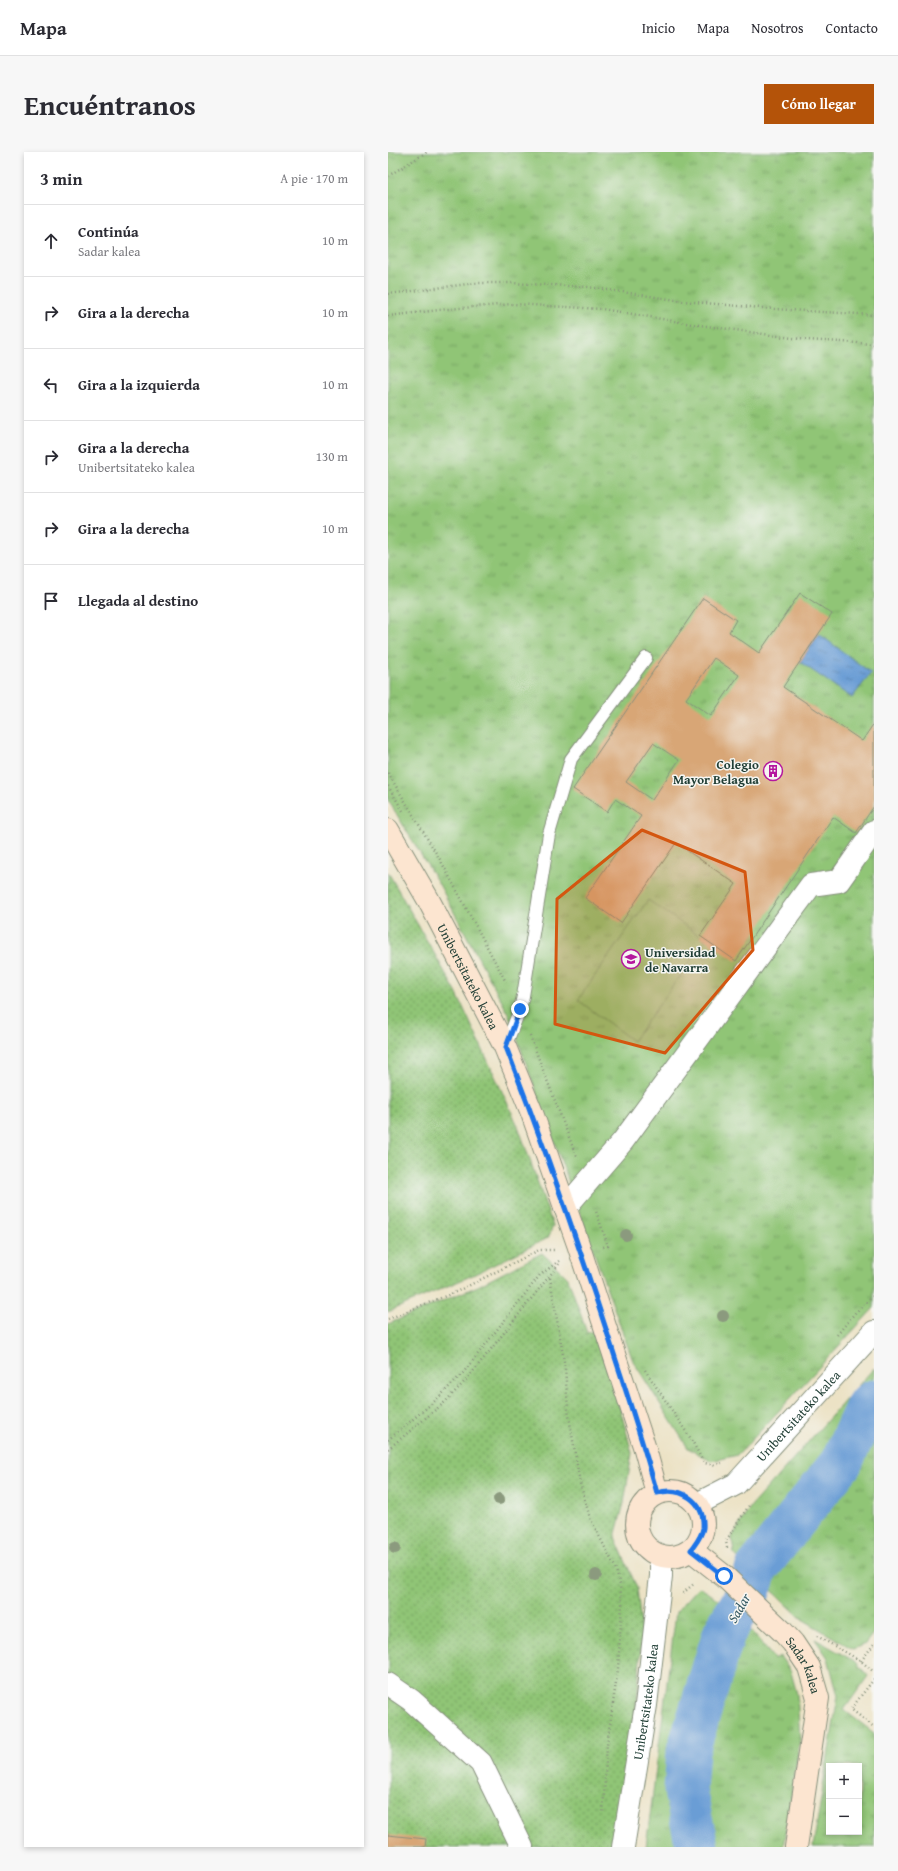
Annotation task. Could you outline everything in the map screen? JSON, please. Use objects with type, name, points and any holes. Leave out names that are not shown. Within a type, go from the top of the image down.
[{"type":"main road","name":"Unibertsitateko kalea","points":[[388,830],[428,899],[506,1047],[532,1113],[565,1208],[645,1448],[657,1493]]},
{"type":"main road","points":[[678,1492],[688,1496],[697,1504],[700,1511],[703,1528],[699,1539],[691,1550],[679,1556],[661,1556],[644,1546],[638,1535],[636,1524],[638,1512],[645,1501],[657,1493],[678,1492]]},
{"type":"main road","name":"Sadar kalea","points":[[691,1550],[730,1581],[782,1631],[793,1643],[809,1667],[818,1698],[796,1847]]},
{"type":"street","points":[[565,1208],[623,1140],[810,885],[839,881],[874,831]]},
{"type":"street","name":"Unibertsitateko kalea","points":[[697,1504],[736,1484],[874,1332]]},
{"type":"street","name":"Unibertsitateko kalea","points":[[623,1847],[646,1705],[661,1576],[661,1556]]},
{"type":"street","points":[[388,1684],[411,1700],[480,1763],[522,1847]]},
{"type":"lane","points":[[506,1047],[520,1009],[549,834],[571,759],[646,658]]},
{"type":"path","points":[[388,176],[427,152]]},
{"type":"path","points":[[388,294],[476,283],[512,283],[588,287],[683,300],[773,309],[874,315]]},
{"type":"path","points":[[388,316],[456,308],[513,304],[536,305],[602,309],[692,324],[807,340],[874,344]]},
{"type":"path","points":[[388,1319],[458,1291],[539,1250],[554,1250],[560,1253]]},
{"type":"path","points":[[388,1440],[436,1400],[463,1373],[540,1275],[565,1256]]},
{"type":"path","points":[[388,1449],[446,1402],[467,1379],[550,1278],[561,1261]]},
{"type":"path","points":[[550,1278],[563,1352],[568,1410],[580,1483],[590,1518],[615,1567],[620,1585],[622,1604],[618,1669],[607,1744],[602,1818]]},
{"type":"path","points":[[728,1553],[726,1541],[748,1506]]},
{"type":"path","points":[[815,1634],[861,1661],[874,1672]]},
{"type":"path","points":[[861,1661],[874,1644]]},
{"type":"path","points":[[874,1679],[851,1709],[874,1727]]},
{"type":"highlighted area","points":[[642,830],[745,872],[753,950],[665,1053],[555,1024],[557,899]]},
{"type":"green space","name":"Universidad de Navarra","points":[[388,152],[874,152],[874,1308],[738,1455],[711,1461],[688,1448],[633,1361],[508,1013],[440,886],[388,800]]},
{"type":"green space","points":[[388,872],[456,992],[518,1126],[553,1226],[548,1238],[473,1275],[388,1312]]},
{"type":"green space","points":[[648,900],[706,940],[633,1041],[578,1000]]},
{"type":"green space","points":[[542,1253],[568,1278],[587,1333],[595,1331],[617,1397],[632,1453],[624,1503],[615,1537],[637,1588],[642,1633],[637,1700],[613,1847],[388,1847],[388,1324],[478,1286]]},
{"type":"green space","points":[[874,1368],[874,1632],[865,1644],[853,1649],[802,1619],[734,1554],[732,1537],[751,1506]]},
{"type":"green space","points":[[699,1587],[720,1601],[740,1619],[758,1638],[774,1659],[780,1656],[791,1672],[797,1694],[800,1740],[783,1847],[646,1847],[676,1612]]},
{"type":"green space","points":[[815,1639],[856,1662],[868,1676],[844,1710],[874,1733],[874,1847],[813,1847],[826,1768],[826,1835],[862,1835],[862,1763],[827,1763],[838,1696],[828,1658]]},
{"type":"water","points":[[819,634],[871,673],[852,698],[800,662]]},
{"type":"building","name":"Colegio Mayor Belagua","points":[[800,593],[832,614],[783,687],[862,741],[874,723],[874,806],[856,833],[833,817],[736,961],[700,936],[736,884],[676,843],[621,923],[585,898],[641,816],[615,799],[607,812],[573,789],[703,598],[736,620],[729,632],[759,653]],"holes":[[[714,658],[739,675],[711,716],[686,699]],[[653,743],[679,760],[652,800],[626,782]]]},
{"type":"building","points":[[388,1835],[426,1839],[425,1847],[388,1847]]},
{"type":"waterway","name":"Sadar","points":[[697,1847],[685,1790],[688,1751],[724,1633],[749,1591],[757,1568],[841,1463],[867,1406],[874,1401]]},
{"type":"place","name":"Colegio Mayor Belagua","points":[[773,771]]},
{"type":"place","name":"Universidad de Navarra","points":[[631,959]]},
{"type":"route","points":[[520,1009],[506,1047],[532,1113],[578,1244],[645,1448],[657,1493],[678,1492],[688,1496],[697,1504],[700,1511],[703,1528],[699,1539],[691,1550],[724,1576]]}]
